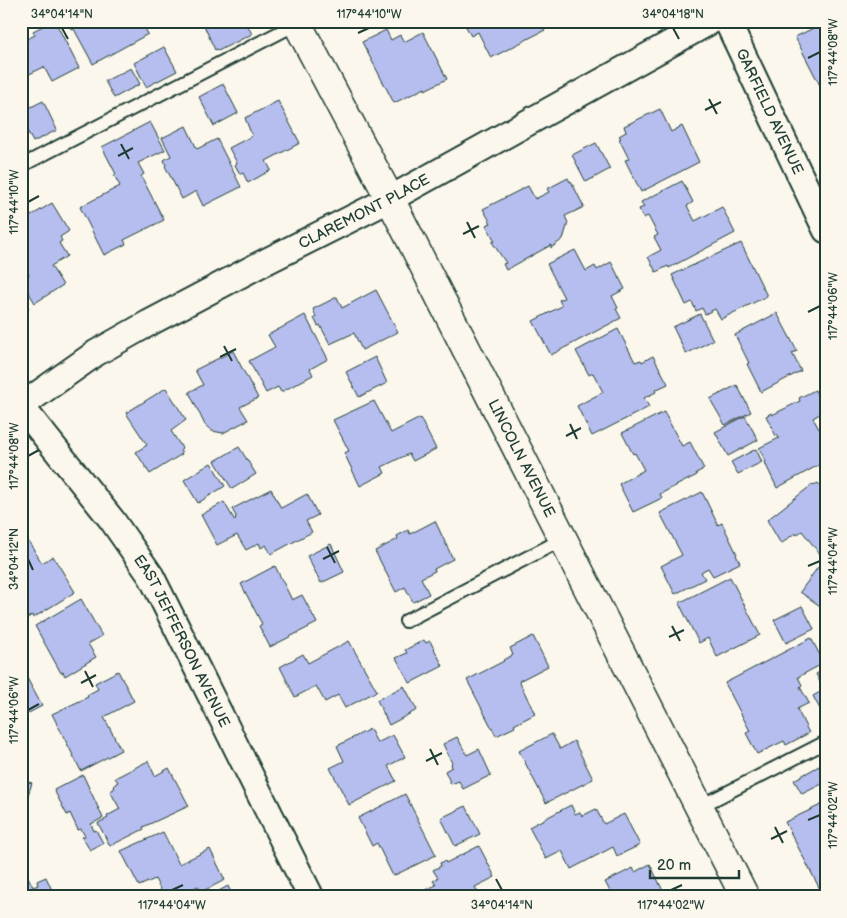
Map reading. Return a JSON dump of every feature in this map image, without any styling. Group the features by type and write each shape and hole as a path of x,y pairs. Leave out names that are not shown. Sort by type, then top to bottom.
{"street":[{"name":"CLAREMONT PLACE","path":"21,406 104,349 257,266 390,199 711,21"},
{"name":"GARFIELD AVENUE","path":"728,21 826,230"},
{"name":"LINCOLN AVENUE","path":"298,22 745,897"},
{"name":"EAST JEFFERSON AVENUE","path":"21,406 112,520 151,576 311,897"}],"lane":[{"path":"21,166 298,22"},
{"path":"406,621 563,539"},
{"path":"699,807 826,742"}],"building":[{"path":"55,21 79,68 52,82 44,67 21,78 21,42 35,35 33,31"},
{"path":"68,21 141,21 148,34 93,64"},
{"path":"211,21 245,21 252,34 218,51 217,49 215,50 204,25"},
{"path":"463,21 536,21 538,24 541,22 545,30 491,58 478,32 471,36"},
{"path":"826,22 826,97 795,37"},
{"path":"386,30 391,40 400,35 404,42 423,32 447,79 394,103 362,42"},
{"path":"164,47 177,71 146,87 134,63"},
{"path":"131,68 140,84 114,98 105,81"},
{"path":"223,84 238,113 214,126 199,97"},
{"path":"43,101 57,130 33,142 21,119 21,112"},
{"path":"278,101 300,143 266,161 271,170 248,183 243,173 240,174 235,165 237,163 229,148 252,136 245,118"},
{"path":"660,109 671,132 682,126 699,162 641,192 625,160 629,159 619,136 626,132 624,126"},
{"path":"150,122 165,150 138,163 144,174 141,176 164,220 124,240 126,244 104,255 80,207 120,186 102,147"},
{"path":"186,126 197,149 217,139 241,187 203,206 196,191 182,199 165,166 164,160 171,156 162,138"},
{"path":"596,143 610,169 586,182 572,155"},
{"path":"568,178 584,207 565,216 568,223 563,239 551,248 551,245 506,270 503,264 506,263 492,242 495,241 486,225 491,223 483,209 528,186 535,199 549,192 547,189"},
{"path":"682,181 693,202 687,206 695,221 722,207 735,233 669,268 668,266 656,272 648,257 661,250 654,237 658,235 648,216 643,218 639,209 644,207 641,202"},
{"path":"52,203 69,231 60,237 62,241 59,243 67,256 51,266 63,285 35,303 21,280 29,275 21,262 21,226 23,225 21,222"},
{"path":"741,243 767,296 721,319 715,309 705,314 702,308 696,311 692,302 686,305 672,275"},
{"path":"575,250 586,271 595,266 597,270 611,262 625,289 612,296 621,318 551,355 533,321 562,306 559,300 564,298 547,264"},
{"path":"376,290 398,332 362,350 354,333 330,344 314,318 316,317 313,309 337,297 342,308"},
{"path":"21,298 29,308 21,314"},
{"path":"777,313 797,351 792,353 801,371 761,392 735,335"},
{"path":"700,314 713,340 686,354 673,327"},
{"path":"305,315 328,359 310,369 313,375 281,392 278,387 266,393 249,361 275,347 268,335"},
{"path":"618,329 635,362 641,360 642,362 653,356 668,384 644,398 649,407 592,436 577,406 603,392 593,373 589,375 576,351"},
{"path":"233,351 258,398 240,407 248,420 223,433 212,431 205,425 189,392 203,385 195,370"},
{"path":"375,357 387,383 359,397 346,372"},
{"path":"737,385 751,412 725,425 710,399"},
{"path":"166,388 186,420 171,431 182,448 180,450 182,454 150,474 136,452 147,445 126,413"},
{"path":"815,390 825,411 813,418 825,435 822,436 826,443 826,461 777,488 759,448 779,438 776,436 766,416 771,413 772,415 800,401 799,398"},
{"path":"374,401 391,433 420,418 436,449 413,461 409,454 398,459 382,467 385,473 360,486 344,453 349,451 333,420"},
{"path":"664,412 682,446 690,442 704,469 696,473 697,475 660,494 662,498 633,512 619,484 644,470 622,433"},
{"path":"745,416 758,440 728,456 715,432"},
{"path":"239,447 256,474 232,489 215,461"},
{"path":"756,449 762,462 738,474 731,462"},
{"path":"211,463 225,486 198,503 184,480"},
{"path":"818,483 826,493 826,555 823,558 802,531 796,535 795,533 781,544 767,520 813,484"},
{"path":"271,489 281,508 307,494 318,515 306,521 312,532 271,554 266,545 261,548 259,543 246,550 237,535 217,545 201,515 224,502 235,521 236,516 232,509"},
{"path":"702,492 718,525 722,523 740,563 713,576 708,568 701,572 705,579 675,594 661,566 682,555 660,513"},
{"path":"435,521 453,559 421,578 429,594 413,602 405,587 396,592 375,551 398,539 397,536 408,530 410,534"},
{"path":"21,539 22,541 27,539 42,563 53,556 75,592 33,618 32,615 21,622 21,607 26,605 23,600 21,601"},
{"path":"331,544 344,572 321,583 307,556"},
{"path":"275,566 292,600 302,595 317,623 270,647 259,626 262,624 241,584"},
{"path":"818,567 826,572 826,610 800,592"},
{"path":"730,577 760,635 717,657 708,638 699,643 679,603"},
{"path":"81,599 102,636 88,644 96,657 65,676 63,672 61,673 35,626"},
{"path":"802,606 814,629 786,643 774,620"},
{"path":"533,636 548,666 519,681 535,714 496,736 467,680 513,655 510,648"},
{"path":"811,638 824,663 798,677 802,685 800,687 809,703 797,709 809,733 786,745 784,741 757,754 746,733 750,731 725,683"},
{"path":"424,640 426,643 430,641 443,666 410,683 396,658 407,653 405,650"},
{"path":"349,641 377,691 345,708 338,695 325,702 316,686 295,697 280,667 303,654 308,663"},
{"path":"21,667 42,706 21,717"},
{"path":"826,669 826,720 813,696 824,690 816,674"},
{"path":"118,671 134,701 104,717 121,750 81,771 52,714 88,697 87,695 98,689 95,683"},
{"path":"404,686 417,710 389,725 377,700"},
{"path":"370,729 377,743 393,735 405,757 388,766 396,781 349,805 330,768 344,761 337,746"},
{"path":"552,734 560,749 574,741 593,779 546,803 519,751"},
{"path":"457,737 467,755 479,749 491,775 463,789 459,781 451,784 445,771 452,767 452,763 443,744"},
{"path":"148,761 155,776 169,768 189,806 143,827 144,829 110,846 98,823 120,809 110,791 114,789 115,784 118,782 115,778"},
{"path":"819,766 826,782 802,794 794,780"},
{"path":"83,775 103,818 91,824 103,843 90,850 82,837 85,836 81,829 78,830 70,813 67,815 54,790"},
{"path":"21,780 32,783 22,813 21,813"},
{"path":"405,794 436,855 393,876 377,843 372,846 358,818"},
{"path":"825,803 826,897 824,897 785,822"},
{"path":"571,805 575,814 580,812 582,816 596,809 604,824 624,814 640,845 617,856 613,847 571,869 562,851 546,859 529,827"},
{"path":"466,806 480,834 455,846 441,818"},
{"path":"163,832 179,864 210,849 225,880 201,892 198,886 188,891 187,889 172,897 164,897 155,879 139,886 121,851"},
{"path":"479,846 495,877 475,887 480,897 426,897 423,891 436,885 433,881 438,878 433,870 441,866 440,863 445,861 446,863"},
{"path":"650,864 666,897 613,897 605,882 633,868 635,872"},
{"path":"28,877 33,887 38,885 37,881 46,877 55,897 21,897 21,880"},
{"path":"228,886 233,897 208,897"}]}
